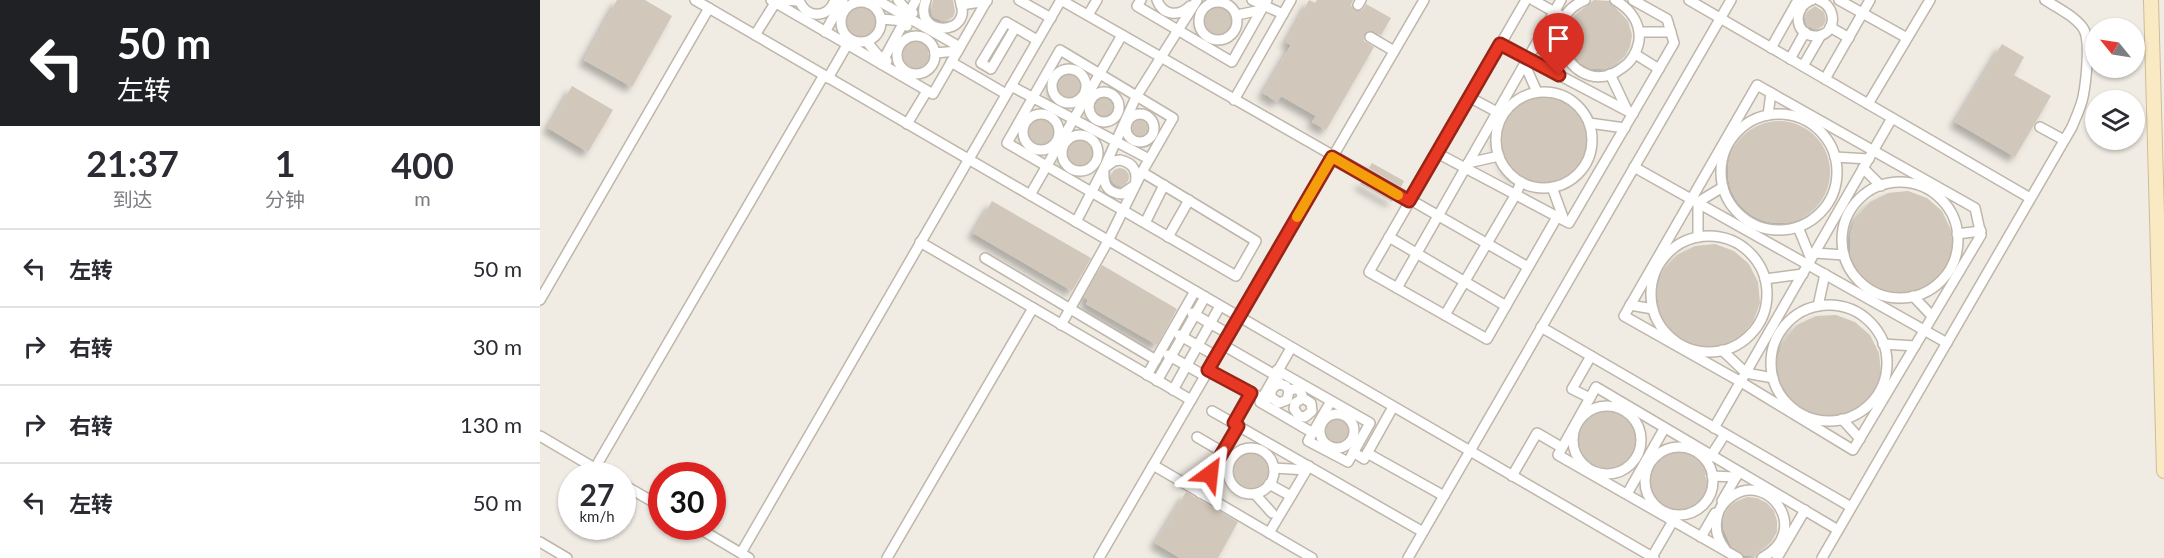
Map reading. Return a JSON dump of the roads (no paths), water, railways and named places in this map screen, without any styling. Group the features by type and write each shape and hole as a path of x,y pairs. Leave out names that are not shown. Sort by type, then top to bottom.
{"street":[{"path":"695,0 1653,558 1673,521"},
{"path":"776,1 799,0 805,16"},
{"path":"826,30 843,0"},
{"path":"898,0 907,17 911,36"},
{"path":"882,63 897,42 907,17 923,0"},
{"path":"904,74 920,74 929,70 933,65 935,53 924,14 923,0"},
{"path":"897,42 911,36 952,26 960,18 960,2 987,0"},
{"path":"907,124 945,74 987,0"},
{"path":"1019,0 1051,18"},
{"path":"718,540 745,556 920,242 1061,0 1528,267"},
{"path":"1088,15 1096,0"},
{"path":"1252,0 1283,14"},
{"path":"1234,100 1291,0"},
{"path":"1099,558 1424,0"},
{"path":"1526,0 1369,272 1487,339 1528,267 1561,218"},
{"path":"1533,0 1565,18"},
{"path":"1397,288 1561,0"},
{"path":"1585,0 1574,7 1565,18 1560,35 1562,49 1568,61 1582,72 1591,75 1617,72 1628,64 1635,54 1639,32 1634,16 1617,0"},
{"path":"1437,153 1467,166 1569,223 1625,128 1630,112 1674,43 1666,19 1633,0"},
{"path":"1689,0 2031,198"},
{"path":"1408,558 1731,0"},
{"path":"1771,48 1797,6 1812,0"},
{"path":"1825,80 1870,0"},
{"path":"1868,104 1930,0"},
{"path":"1822,558 2075,121 2083,96 2087,43 2084,29 2046,0"},
{"path":"2151,0 2164,471"},
{"path":"755,35 776,1"},
{"path":"776,1 805,16 847,45 904,74 930,93"},
{"path":"805,16 819,15 837,7 849,6 857,1 874,2 907,17 960,47"},
{"path":"1823,1 1832,10 1831,25"},
{"path":"1803,66 1821,34 1831,25 1843,1 1907,38"},
{"path":"837,7 842,30 850,40 857,43 867,42 879,32 881,19 874,2"},
{"path":"1205,41 1224,39 1234,30 1236,15 1228,2 1195,4 1177,14 1160,8 1139,2 1137,6 1160,8 1179,30 1205,41 1232,62 1264,4"},
{"path":"1195,4 1205,41"},
{"path":"1076,222 1092,190 1099,165 1114,142 1120,118 1162,58 1195,4"},
{"path":"1236,15 1264,4"},
{"path":"1797,6 1797,21 1805,32 1815,36 1821,34"},
{"path":"540,300 544,285 709,8"},
{"path":"881,19 924,14"},
{"path":"1177,14 1179,30"},
{"path":"819,15 826,30"},
{"path":"960,18 973,26"},
{"path":"1016,28 990,69 981,63 1006,22 1037,40"},
{"path":"1831,25 1849,38"},
{"path":"952,26 960,47"},
{"path":"1179,30 1200,27"},
{"path":"826,30 842,30"},
{"path":"1234,30 1246,36"},
{"path":"879,32 897,42"},
{"path":"1639,32 1671,33"},
{"path":"1790,59 1805,32"},
{"path":"1030,195 1122,35"},
{"path":"1370,37 1394,51"},
{"path":"1224,39 1233,59"},
{"path":"867,42 882,63"},
{"path":"897,42 898,62 904,74"},
{"path":"1500,44 1526,61 1575,83 1630,112"},
{"path":"599,462 826,76 847,45"},
{"path":"935,53 960,47"},
{"path":"1534,48 1562,49"},
{"path":"1145,111 1135,99 1116,94 1098,77 1078,66 1060,50 1051,76 1033,98 1023,122 1007,143 1029,150 1049,163 1083,171 1099,165 1122,161 1145,164"},
{"path":"1058,54 1065,70"},
{"path":"1635,54 1659,69"},
{"path":"1526,61 1537,92"},
{"path":"882,63 898,62"},
{"path":"951,62 1009,90 1053,104 1090,133 1114,142 1134,142"},
{"path":"933,65 945,74"},
{"path":"1051,76 1078,66"},
{"path":"1078,66 1085,80 1094,116 1090,133 1097,148 1104,184 1124,208 1144,223 1236,276 1256,241 1164,185 1145,164 1120,118 1116,94"},
{"path":"1568,98 1582,72"},
{"path":"920,74 930,93"},
{"path":"1610,74 1630,112"},
{"path":"1051,76 1053,104 1066,168"},
{"path":"1085,80 1098,77"},
{"path":"1098,77 1103,92"},
{"path":"1805,116 1757,85 1695,201 1624,316 1741,382 1853,450 1881,395 1915,346 1932,316 1953,272 1958,246 1950,211 1926,184 1889,183 1872,189 1846,209 1842,235 1844,255 1852,273 1866,288 1884,296 1904,298 1924,293 1953,272 1982,235 1975,208 1871,155 1805,116"},
{"path":"1033,98 1053,104 1072,103 1103,92 1135,99 1154,123 1156,137"},
{"path":"1537,92 1553,92 1568,98 1581,109 1589,123 1592,140 1589,156 1582,169 1569,181 1552,187 1540,188 1521,182 1507,171 1499,156 1495,136 1499,121 1508,107 1521,97 1537,92"},
{"path":"1768,115 1771,93"},
{"path":"1469,97 1497,112"},
{"path":"1033,98 1037,114"},
{"path":"1072,103 1076,136"},
{"path":"1023,122 1053,104"},
{"path":"1058,126 1074,119 1094,116 1103,121 1145,111 1173,118 1172,120"},
{"path":"1768,115 1805,116 1830,143 1835,157 1837,178 1828,202 1820,214 1798,227 1784,231 1743,224 1731,206 1723,187 1721,167 1727,142 1751,121 1768,115"},
{"path":"1120,118 1114,142 1122,161"},
{"path":"1714,428 1746,373 1775,332 1811,259 1846,209 1863,168 1892,118"},
{"path":"1154,123 1172,120"},
{"path":"1061,325 1108,241 1156,137 1172,120"},
{"path":"1023,122 1029,150"},
{"path":"1589,123 1625,128"},
{"path":"2040,127 2064,140"},
{"path":"1029,150 1043,149 1090,133"},
{"path":"1097,148 1114,142 1134,142 1156,137"},
{"path":"1009,139 1025,138"},
{"path":"1122,161 1134,142"},
{"path":"1134,142 1145,164"},
{"path":"1043,149 1049,163"},
{"path":"1835,157 1871,155"},
{"path":"1467,166 1499,156"},
{"path":"1049,163 1066,168 1092,190 1113,195 1127,192 1135,185"},
{"path":"1634,167 1695,201 1811,259 1825,274 1947,343"},
{"path":"1863,168 1881,186"},
{"path":"1582,169 1596,176"},
{"path":"1083,171 1092,190"},
{"path":"1444,315 1521,182"},
{"path":"1092,190 1104,184"},
{"path":"1144,223 1164,185"},
{"path":"1552,187 1561,218"},
{"path":"1695,201 1723,187"},
{"path":"1113,195 1124,208"},
{"path":"1168,237 1189,200"},
{"path":"1695,201 1698,237"},
{"path":"1828,202 1846,209"},
{"path":"1734,241 1743,224"},
{"path":"1798,227 1811,259"},
{"path":"1957,234 1981,231"},
{"path":"1716,236 1734,241 1749,251 1760,265 1765,279 1767,300 1759,324 1750,336 1733,348 1714,352 1694,351 1676,342 1661,328 1653,309 1652,289 1657,264 1681,243 1698,237 1716,236"},
{"path":"1389,237 1506,306"},
{"path":"920,242 1191,400"},
{"path":"1811,259 1844,255"},
{"path":"985,258 1156,360"},
{"path":"1765,279 1803,274"},
{"path":"1818,306 1825,274"},
{"path":"1147,375 1195,291"},
{"path":"1853,310 1863,296"},
{"path":"1913,296 1932,316"},
{"path":"1157,381 1205,297"},
{"path":"1630,305 1653,309"},
{"path":"1173,390 1220,306"},
{"path":"1818,306 1836,306 1853,310 1868,320 1880,334 1886,351 1887,369 1881,395 1853,417 1833,422 1813,420 1795,411 1781,397 1773,378 1771,358 1775,332 1801,313 1818,306"},
{"path":"887,558 1033,308"},
{"path":"1185,309 1229,334"},
{"path":"1759,324 1775,332"},
{"path":"1541,327 1851,507"},
{"path":"1172,331 1216,356"},
{"path":"1883,344 1915,346"},
{"path":"1223,345 1276,372 1290,400 1315,435"},
{"path":"1276,372 1291,348"},
{"path":"1161,350 1187,366 1251,393 1290,400 1330,403 1369,424"},
{"path":"1722,350 1746,373 1773,378"},
{"path":"1591,356 1572,389 1592,395"},
{"path":"1276,372 1290,400 1321,421"},
{"path":"1300,386 1283,414 1290,400 1300,386"},
{"path":"1738,558 1558,455 1596,387 1625,407 1711,456 1803,514 1838,530"},
{"path":"1200,493 1210,474 1227,454 1251,393"},
{"path":"1592,395 1593,409"},
{"path":"1290,400 1330,403"},
{"path":"1330,403 1334,415"},
{"path":"1330,403 1315,435 1308,441 1328,449 1348,462 1353,449 1369,424"},
{"path":"1328,449 1346,445 1364,459 1393,407"},
{"path":"1625,407 1593,409 1576,424 1574,436 1576,453 1586,469 1611,474 1620,472 1630,466 1643,462 1656,457 1671,449 1688,448 1698,453 1706,461 1712,476 1711,494 1696,511 1686,515 1675,515 1665,512 1649,498 1646,487 1646,477 1643,462 1639,426 1625,407"},
{"path":"1212,411 1238,426 1265,447 1423,532"},
{"path":"1321,421 1334,415 1348,414"},
{"path":"1348,414 1354,431 1353,449"},
{"path":"1842,419 1860,439"},
{"path":"1353,426 1369,424"},
{"path":"1238,426 1244,448"},
{"path":"1641,435 1666,430"},
{"path":"1666,430 1671,449"},
{"path":"1626,492 1643,462 1666,430"},
{"path":"1512,476 1537,433 1561,449 1576,453"},
{"path":"1711,456 1725,434"},
{"path":"540,436 585,462"},
{"path":"1197,437 1227,454 1244,448 1265,447"},
{"path":"1227,454 1227,473 1234,487 1240,492 1256,494 1263,491 1273,479 1274,468 1265,447"},
{"path":"1340,447 1353,449"},
{"path":"1367,453 1444,496"},
{"path":"1153,465 1312,558"},
{"path":"1274,468 1307,468"},
{"path":"1269,533 1307,468"},
{"path":"1210,474 1227,473"},
{"path":"1611,474 1626,492"},
{"path":"1712,476 1739,474"},
{"path":"1739,474 1746,491"},
{"path":"1728,552 1720,543 1716,532 1716,520 1719,508 1739,474"},
{"path":"1269,484 1292,496"},
{"path":"1626,492 1646,487"},
{"path":"1699,535 1726,500 1746,491 1769,493 1782,511 1785,522 1782,545 1777,558"},
{"path":"1256,494 1272,513"},
{"path":"1706,501 1719,508"},
{"path":"1782,511 1803,514"},
{"path":"1762,558 1782,545 1803,514"},
{"path":"1686,515 1699,535"},
{"path":"1699,535 1716,532"},
{"path":"540,543 567,558"}]}
